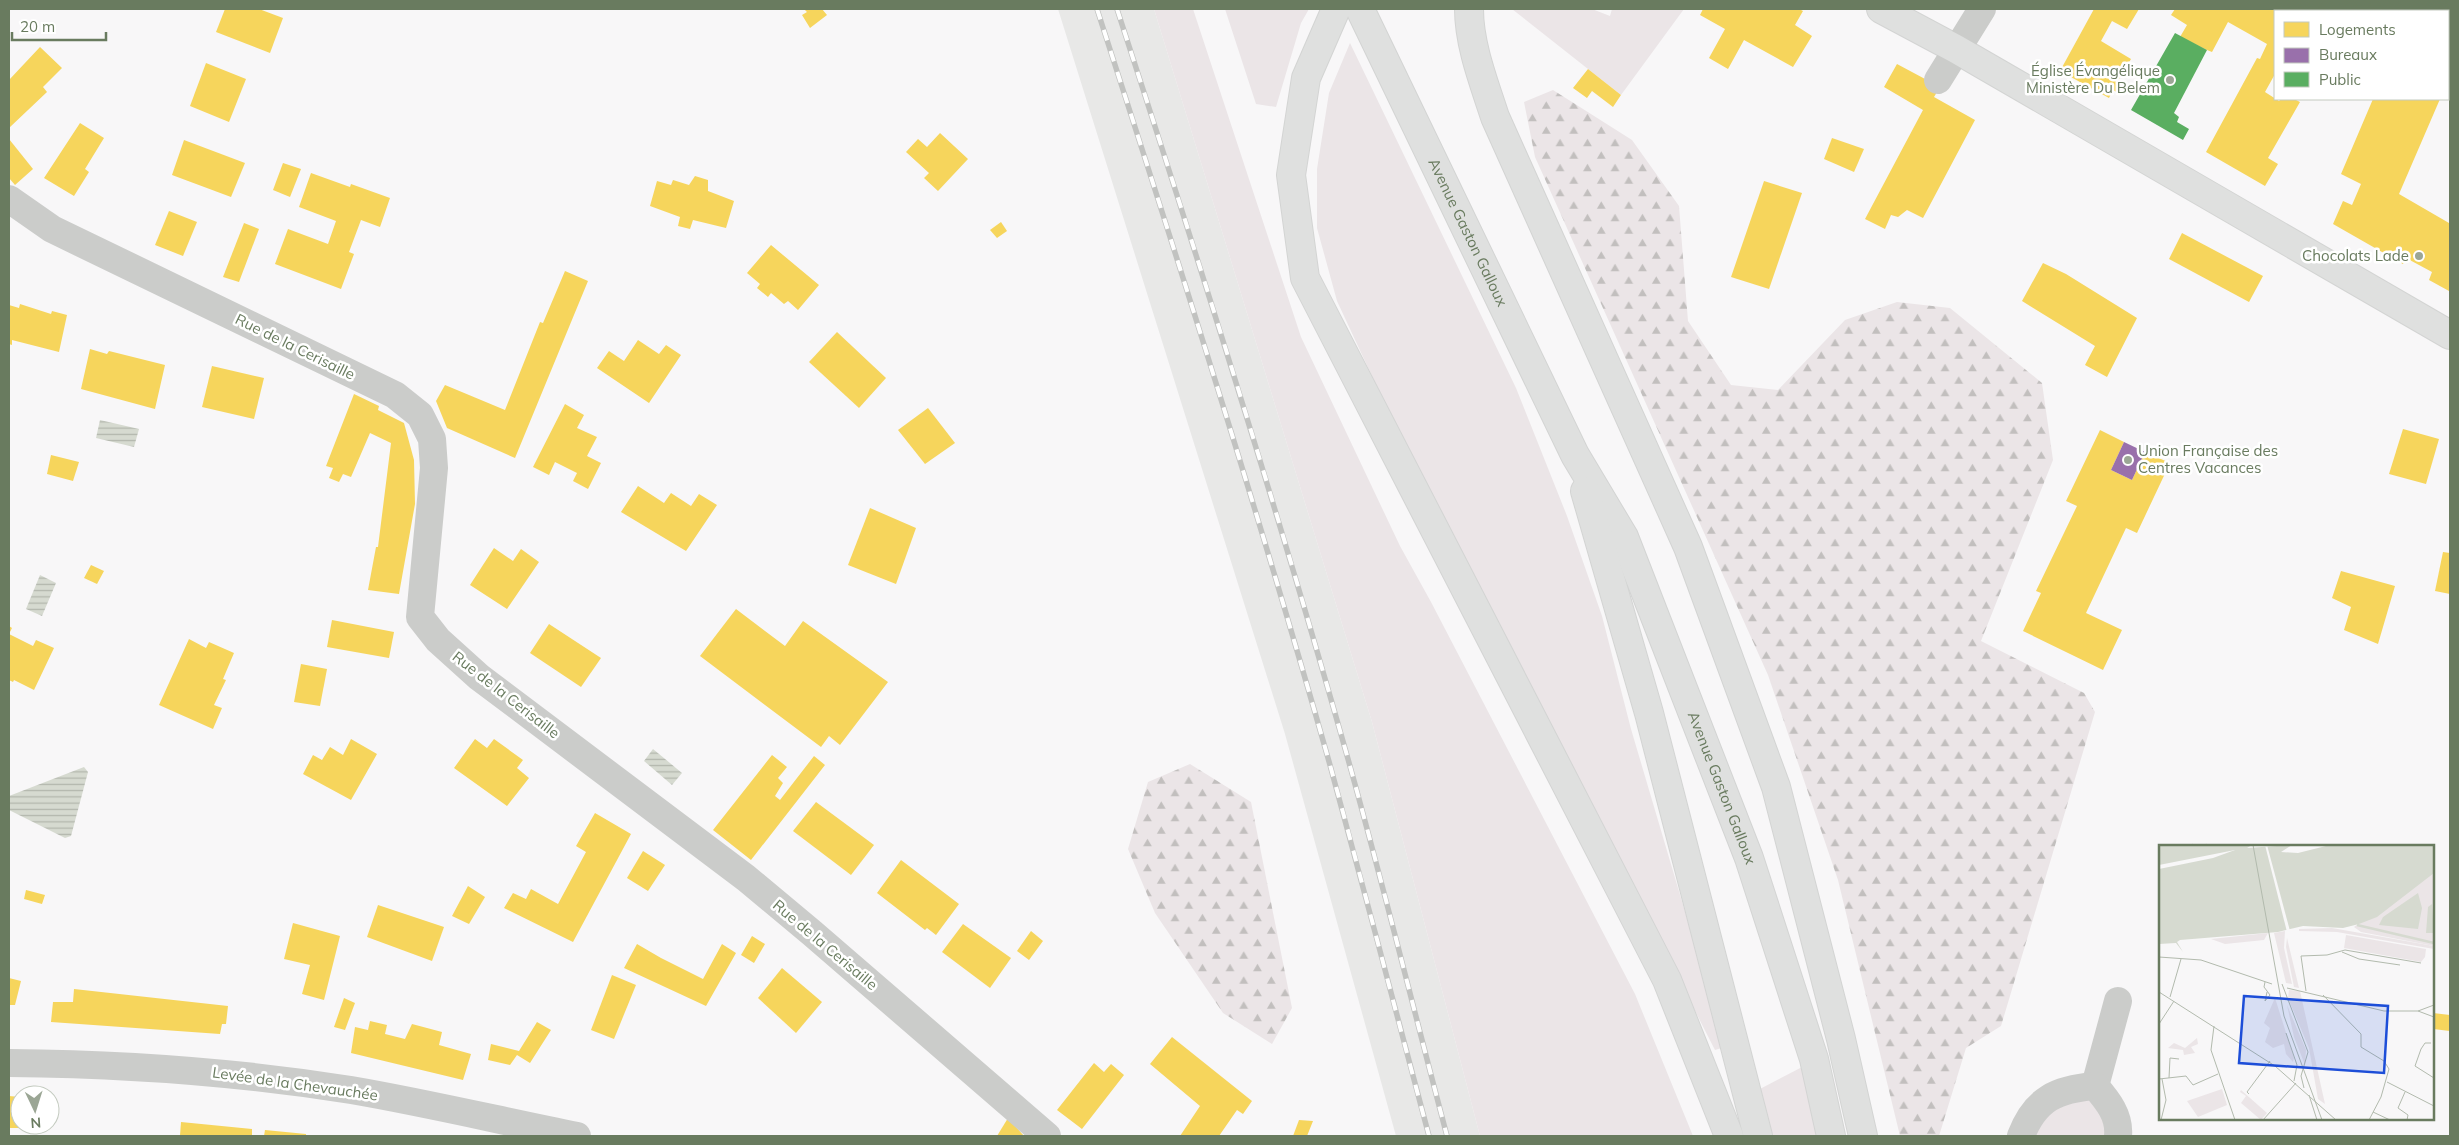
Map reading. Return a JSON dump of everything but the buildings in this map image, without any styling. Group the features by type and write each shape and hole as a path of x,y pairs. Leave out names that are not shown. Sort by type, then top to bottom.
{"main road":[{"path":"1336,9 1306,78 1291,175 1305,278 1668,980 1729,1136"},
{"name":"Avenue Gaston Galloux","path":"1360,9 1576,456 1624,537 1749,858 1814,1060 1831,1136"},
{"path":"1469,9 1478,63 1495,117 1688,547 1776,787 1841,1039 1863,1136"},
{"path":"1881,9 1956,49 2450,335"},
{"name":"Avenue Gaston Galloux","path":"1576,456 1649,713 1758,1136"}],"street":[{"path":"1938,80 1982,9"},
{"name":"Rue de la Cerisaille","path":"9,199 52,229 395,395 420,415 432,439 434,468 420,617 438,640 479,677 738,872 812,933 1047,1136"},
{"path":"2095,1086 2118,1001"},
{"name":"Levée de la Chevauchée","path":"9,1062 64,1063 207,1072 351,1090 577,1136"},
{"path":"2021,1136 2025,1125 2044,1100 2069,1088 2095,1086"},
{"path":"2095,1086 2110,1103 2118,1128 2118,1136"}],"shaded area":[{"path":"1058,9 1154,9 1372,722 1480,1136 1396,1136 1285,734"},
{"path":"100,420 139,429 134,447 96,438"},
{"path":"40,575 56,583 42,616 26,609"},
{"path":"653,749 682,773 672,785 644,761"},
{"path":"84,767 88,772 71,836 65,838 9,810 9,796"}],"green space":[{"path":"1154,9 1193,9 1301,337 1400,546 1635,994 1693,1136 1480,1136 1372,722"},
{"path":"1225,9 1309,9 1301,23 1276,107 1256,104"},
{"path":"1512,9 1592,9 1610,16 1612,9 1684,9 1621,95"},
{"path":"1350,43 1516,388 1567,516 1602,616 1631,729 1725,1047 1715,1050 1384,402 1337,301 1317,228 1317,169 1329,93"},
{"path":"1553,90 1632,140 1679,206 1688,321 1731,385 1778,390 1845,320 1897,302 1950,308 2042,383 2053,460 1981,641 2084,693 2095,712 2001,1026 1966,1048 1939,1136 1900,1136 1838,880 1768,675 1535,157 1524,102"},
{"path":"1190,764 1251,802 1292,1008 1272,1044 1223,1013 1155,913 1128,849 1148,782"},
{"path":"1806,1065 1824,1136 1770,1136 1758,1090"},
{"path":"2091,1099 2100,1107 2107,1136 2031,1136 2057,1102"}],"railway":[{"path":"1097,9 1217,386 1303,670 1343,811 1429,1136"},
{"path":"1117,9 1236,383 1321,665 1374,853 1447,1136"}],"place":[{"name":"Église Évangélique Ministère Du Belem","path":"2170,80"},
{"name":"Chocolats Lade","path":"2419,256"},
{"name":"Union Française des Centres Vacances","path":"2128,460"}]}
